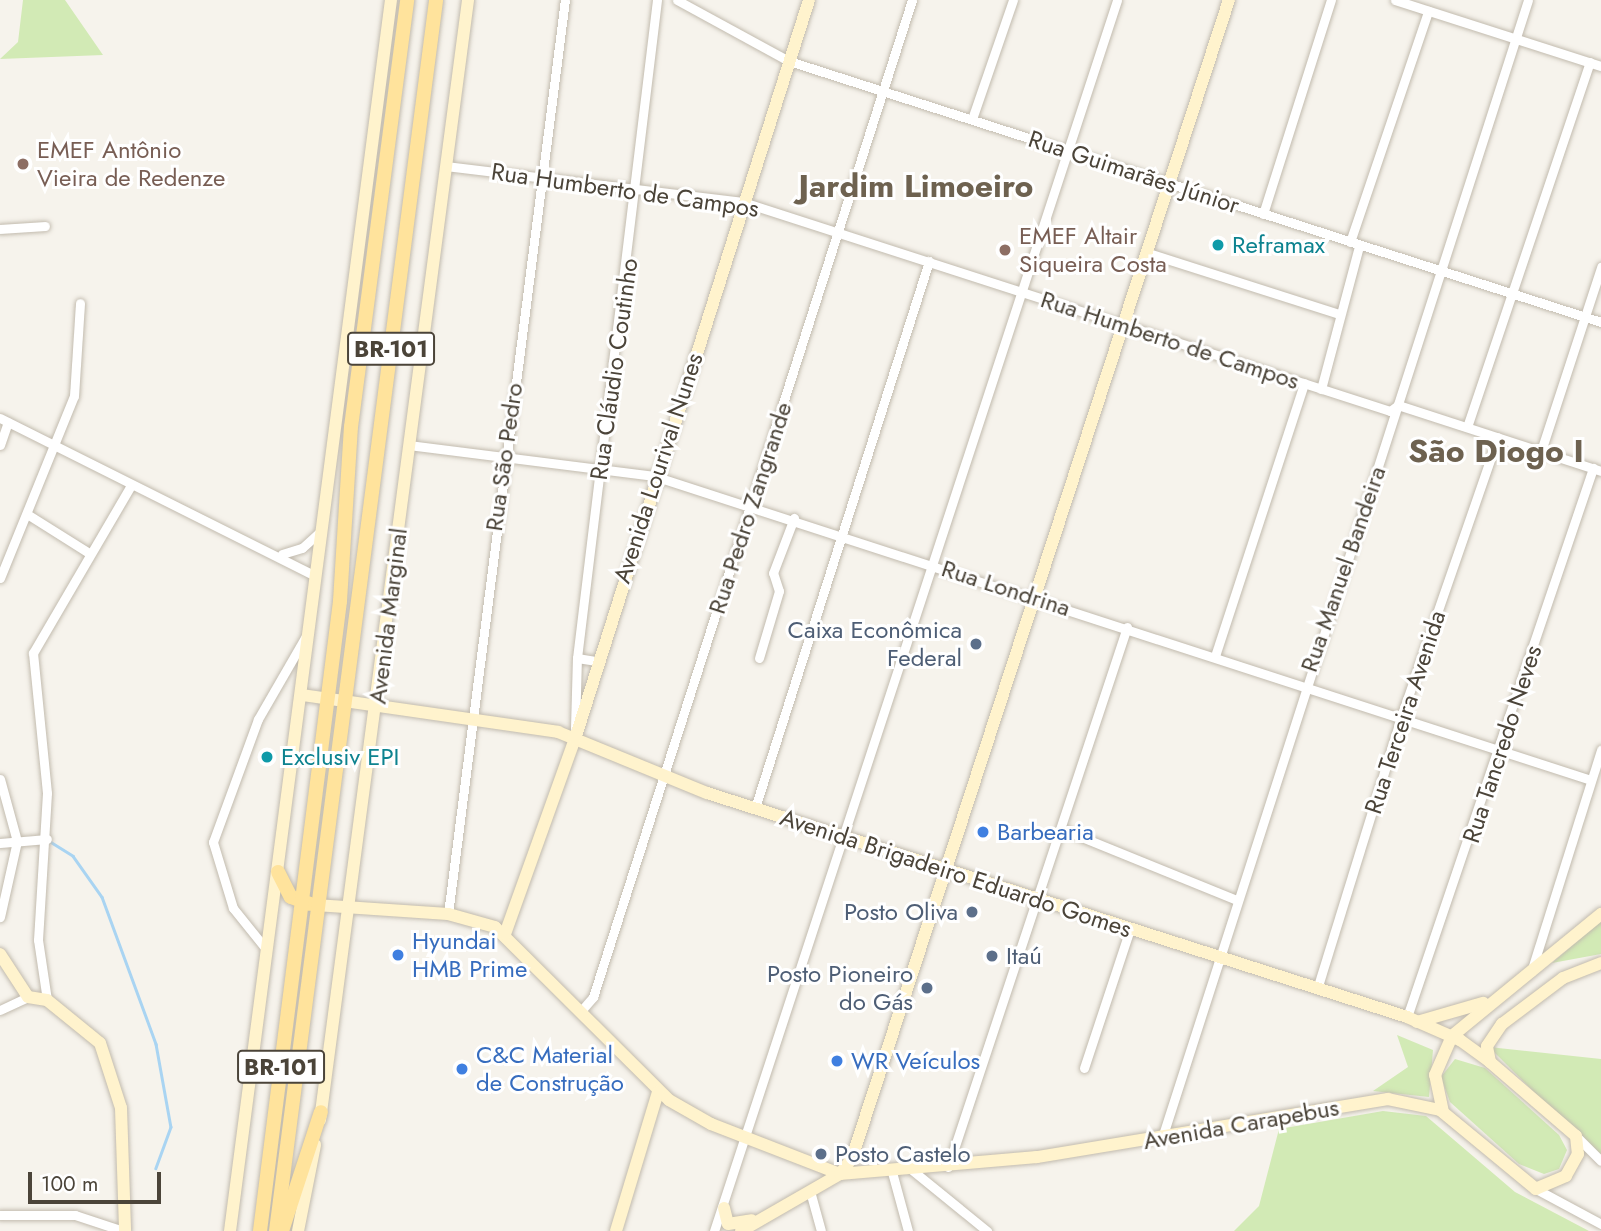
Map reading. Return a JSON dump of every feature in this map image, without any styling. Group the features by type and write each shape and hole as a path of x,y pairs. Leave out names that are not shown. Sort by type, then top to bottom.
{"main road":[{"path":"230,1231 391,0"},
{"name":"BR-101","path":"276,1231 328,697 351,427 407,0"},
{"name":"BR-101","path":"260,1231 308,904 344,698 436,0"},
{"name":"Avenida Marginal","path":"298,1231 321,1112 350,907 468,0"},
{"name":"Avenida Lourival Nunes","path":"505,934 575,739 654,476 809,0"},
{"path":"741,1231 840,1174 856,1146 1125,327 1229,0"},
{"name":"Avenida Brigadeiro Eduardo Gomes","path":"302,695 344,698 473,718 575,739 663,777 755,808 1412,1020 1452,1036 1490,1062 1576,1136"},
{"path":"278,872 291,898 308,904 448,914 505,934 658,1092 746,1138 840,1174"},
{"path":"1443,1112 1436,1075 1452,1036 1500,996 1530,976 1601,914"},
{"path":"0,954 28,997 47,1000 100,1043 121,1108 124,1231"},
{"path":"1490,1062 1487,1046 1502,1024 1563,978 1601,963"},
{"path":"1412,1020 1500,996"},
{"path":"616,1231 658,1092"},
{"name":"Avenida Carapebus","path":"840,1174 948,1167 1162,1138 1388,1099 1418,1101 1443,1112 1536,1189"},
{"path":"282,1231 321,1112"},
{"path":"1536,1189 1570,1172 1578,1154 1576,1136"},
{"path":"250,1231 264,1201"},
{"path":"724,1208 728,1224 774,1212"}],"street":[{"name":"Rua São Pedro","path":"448,914 502,456 565,0"},
{"name":"Rua Cláudio Coutinho","path":"575,739 577,658 638,189 657,0"},
{"name":"Rua Guimarães Júnior","path":"677,0 789,61 1601,323"},
{"name":"Rua Pedro Zangrande","path":"580,1012 593,997 912,0"},
{"path":"972,120 1013,0"},
{"path":"714,1231 724,1208 846,837 1117,0"},
{"path":"1264,214 1331,0"},
{"path":"1395,0 1601,65"},
{"name":"Rua Manuel Bandeira","path":"1162,1138 1304,685 1398,405 1438,271 1528,0"},
{"path":"1321,389 1355,244 1428,11"},
{"path":"1467,427 1514,295 1590,62"},
{"name":"Rua Humberto de Campos","path":"446,166 743,202 1390,411 1398,405 1597,470"},
{"path":"0,229 45,226"},
{"path":"1148,253 1339,314"},
{"path":"755,808 929,261"},
{"path":"1541,451 1601,267"},
{"path":"0,578 55,445 78,376 80,303"},
{"path":"1215,656 1304,383"},
{"path":"0,444 4,420 315,576"},
{"name":"Rua Terceira Avenida","path":"1317,989 1401,717 1498,438"},
{"name":"Rua Londrina","path":"409,445 600,466 654,476 794,518 1591,780"},
{"name":"Rua Tancredo Neves","path":"1412,1020 1499,750 1597,470"},
{"path":"47,1000 38,940 47,839 33,653 131,485"},
{"path":"27,514 89,553"},
{"path":"759,659 779,591 772,573 794,518"},
{"path":"273,554 290,555 322,530"},
{"path":"948,1167 1039,900 1127,627"},
{"path":"266,949 233,908 213,842 258,719 308,632"},
{"path":"577,658 597,661"},
{"path":"1530,976 1601,750"},
{"path":"0,779 17,841 0,917"},
{"path":"1062,829 1237,900"},
{"path":"0,843 47,839"},
{"path":"1084,1068 1130,929"},
{"path":"0,1010 28,997"},
{"path":"1576,1136 1601,1161"},
{"path":"912,1170 987,1231"},
{"path":"892,1172 908,1231"},
{"path":"1536,1189 1601,1224"},
{"path":"810,1191 821,1231"},
{"path":"0,1215 75,1215 124,1231"}],"green space":[{"path":"23,0 65,0 103,55 0,59 18,42"},
{"path":"1601,921 1601,954 1552,963"},
{"path":"1397,1035 1433,1050 1429,1097 1373,1091 1408,1067"},
{"path":"1489,1047 1601,1059 1601,1158 1594,1152"},
{"path":"1455,1059 1485,1068 1559,1135 1567,1150 1559,1169 1544,1174 1519,1164 1450,1102 1441,1077"},
{"path":"1383,1111 1426,1116 1515,1192 1589,1231 1234,1231 1259,1206 1279,1129"}],"waterway":[{"path":"51,842 73,856 102,897 156,1044 171,1127 156,1168"}],"place":[{"name":"EMEF Antônio Vieira de Redenze","path":"23,164"},
{"name":"Reframax","path":"1218,245"},
{"name":"EMEF Altair Siqueira Costa","path":"1005,250"},
{"name":"Caixa Econômica Federal","path":"976,644"},
{"name":"Exclusiv EPI","path":"267,757"},
{"name":"Barbearia","path":"983,832"},
{"name":"Posto Oliva","path":"972,912"},
{"name":"Hyundai HMB Prime","path":"398,955"},
{"name":"Itaú","path":"992,956"},
{"name":"Posto Pioneiro do Gás","path":"927,988"},
{"name":"WR Veículos","path":"837,1061"},
{"name":"C&C Material de Construção","path":"462,1069"},
{"name":"Posto Castelo","path":"821,1154"}],"district":[{"name":"Jardim Limoeiro","path":"916,186"},
{"name":"São Diogo I","path":"1496,451"}]}
